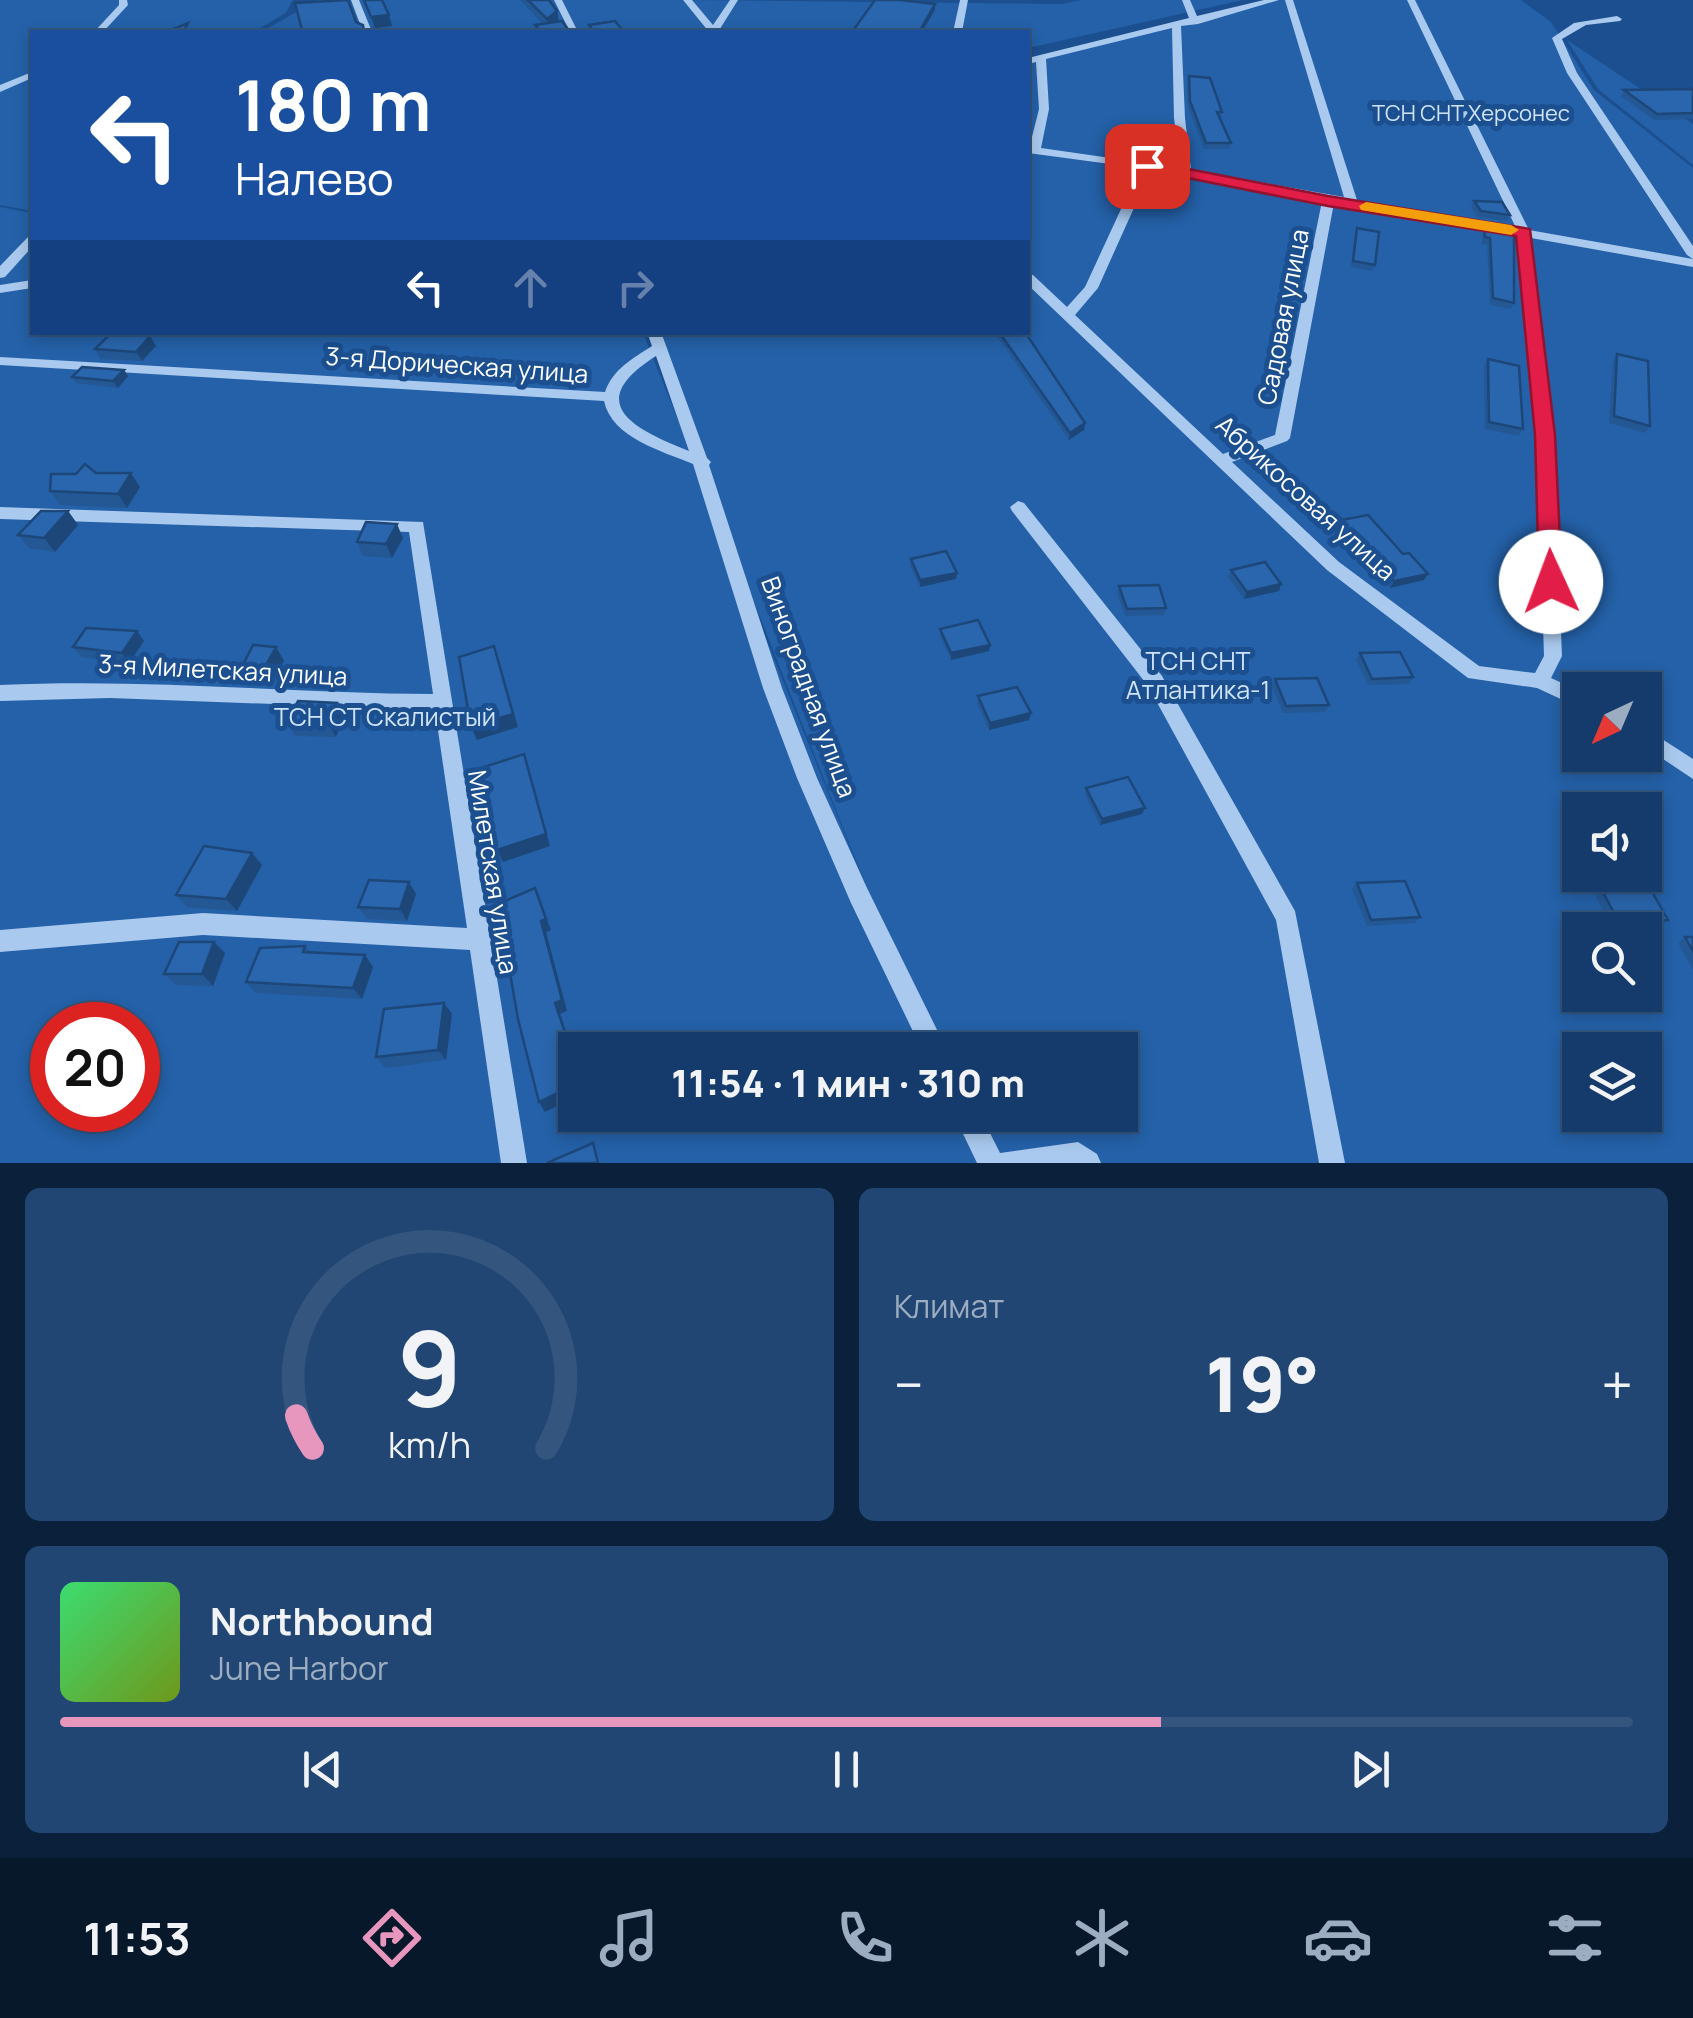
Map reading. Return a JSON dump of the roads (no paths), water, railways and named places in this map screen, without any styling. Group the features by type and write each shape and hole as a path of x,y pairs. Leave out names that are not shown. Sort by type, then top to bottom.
{"lane":[{"path":"100,30 116,17 123,0"},
{"path":"355,0 367,30"},
{"path":"558,0 573,30"},
{"path":"687,0 711,30"},
{"path":"714,30 734,0"},
{"path":"957,30 964,0"},
{"path":"1186,0 1195,22"},
{"path":"1030,60 1275,0"},
{"path":"1289,0 1352,204"},
{"path":"1411,0 1524,232 1545,435 1554,656 1540,680"},
{"path":"1617,19 1586,21 1568,27 1556,38 1572,73 1693,255"},
{"path":"1176,26 1181,85 1177,132 1186,172"},
{"path":"1041,58 1044,109 1031,151 1186,172 1328,201 1693,263"},
{"path":"0,89 30,77"},
{"path":"1068,316 1092,288 1147,166"},
{"name":"Садовая улица","path":"1221,460 1282,438 1328,201"},
{"path":"0,274 30,242"},
{"name":"Абрикосовая улица","path":"1030,280 1333,566 1475,673 1540,680 1562,691"},
{"path":"0,290 29,286"},
{"path":"657,340 616,381 611,397 614,412 624,425 703,462"},
{"name":"Виноградная улица","path":"657,340 703,462 769,676 799,758 842,863 926,1032"},
{"name":"3-я Дорическая улица","path":"0,361 611,397"},
{"path":"1018,507 1154,682 1287,918 1332,1163"},
{"name":"Милетская улица","path":"0,513 417,526 514,1163"},
{"name":"3-я Милетская улица","path":"0,693 80,687 338,702 443,702"},
{"path":"1662,748 1693,770"},
{"path":"0,941 203,924 478,940"},
{"path":"976,1132 991,1163"},
{"path":"1008,1163 1078,1155 1088,1163"}],"park label":[{"name":"ТСН СНТ Херсонес","path":"1471,113"},
{"name":"ТСН СНТ Атлантика-1","path":"1198,676"},
{"name":"ТСН СТ Скалистый","path":"385,717"}]}
